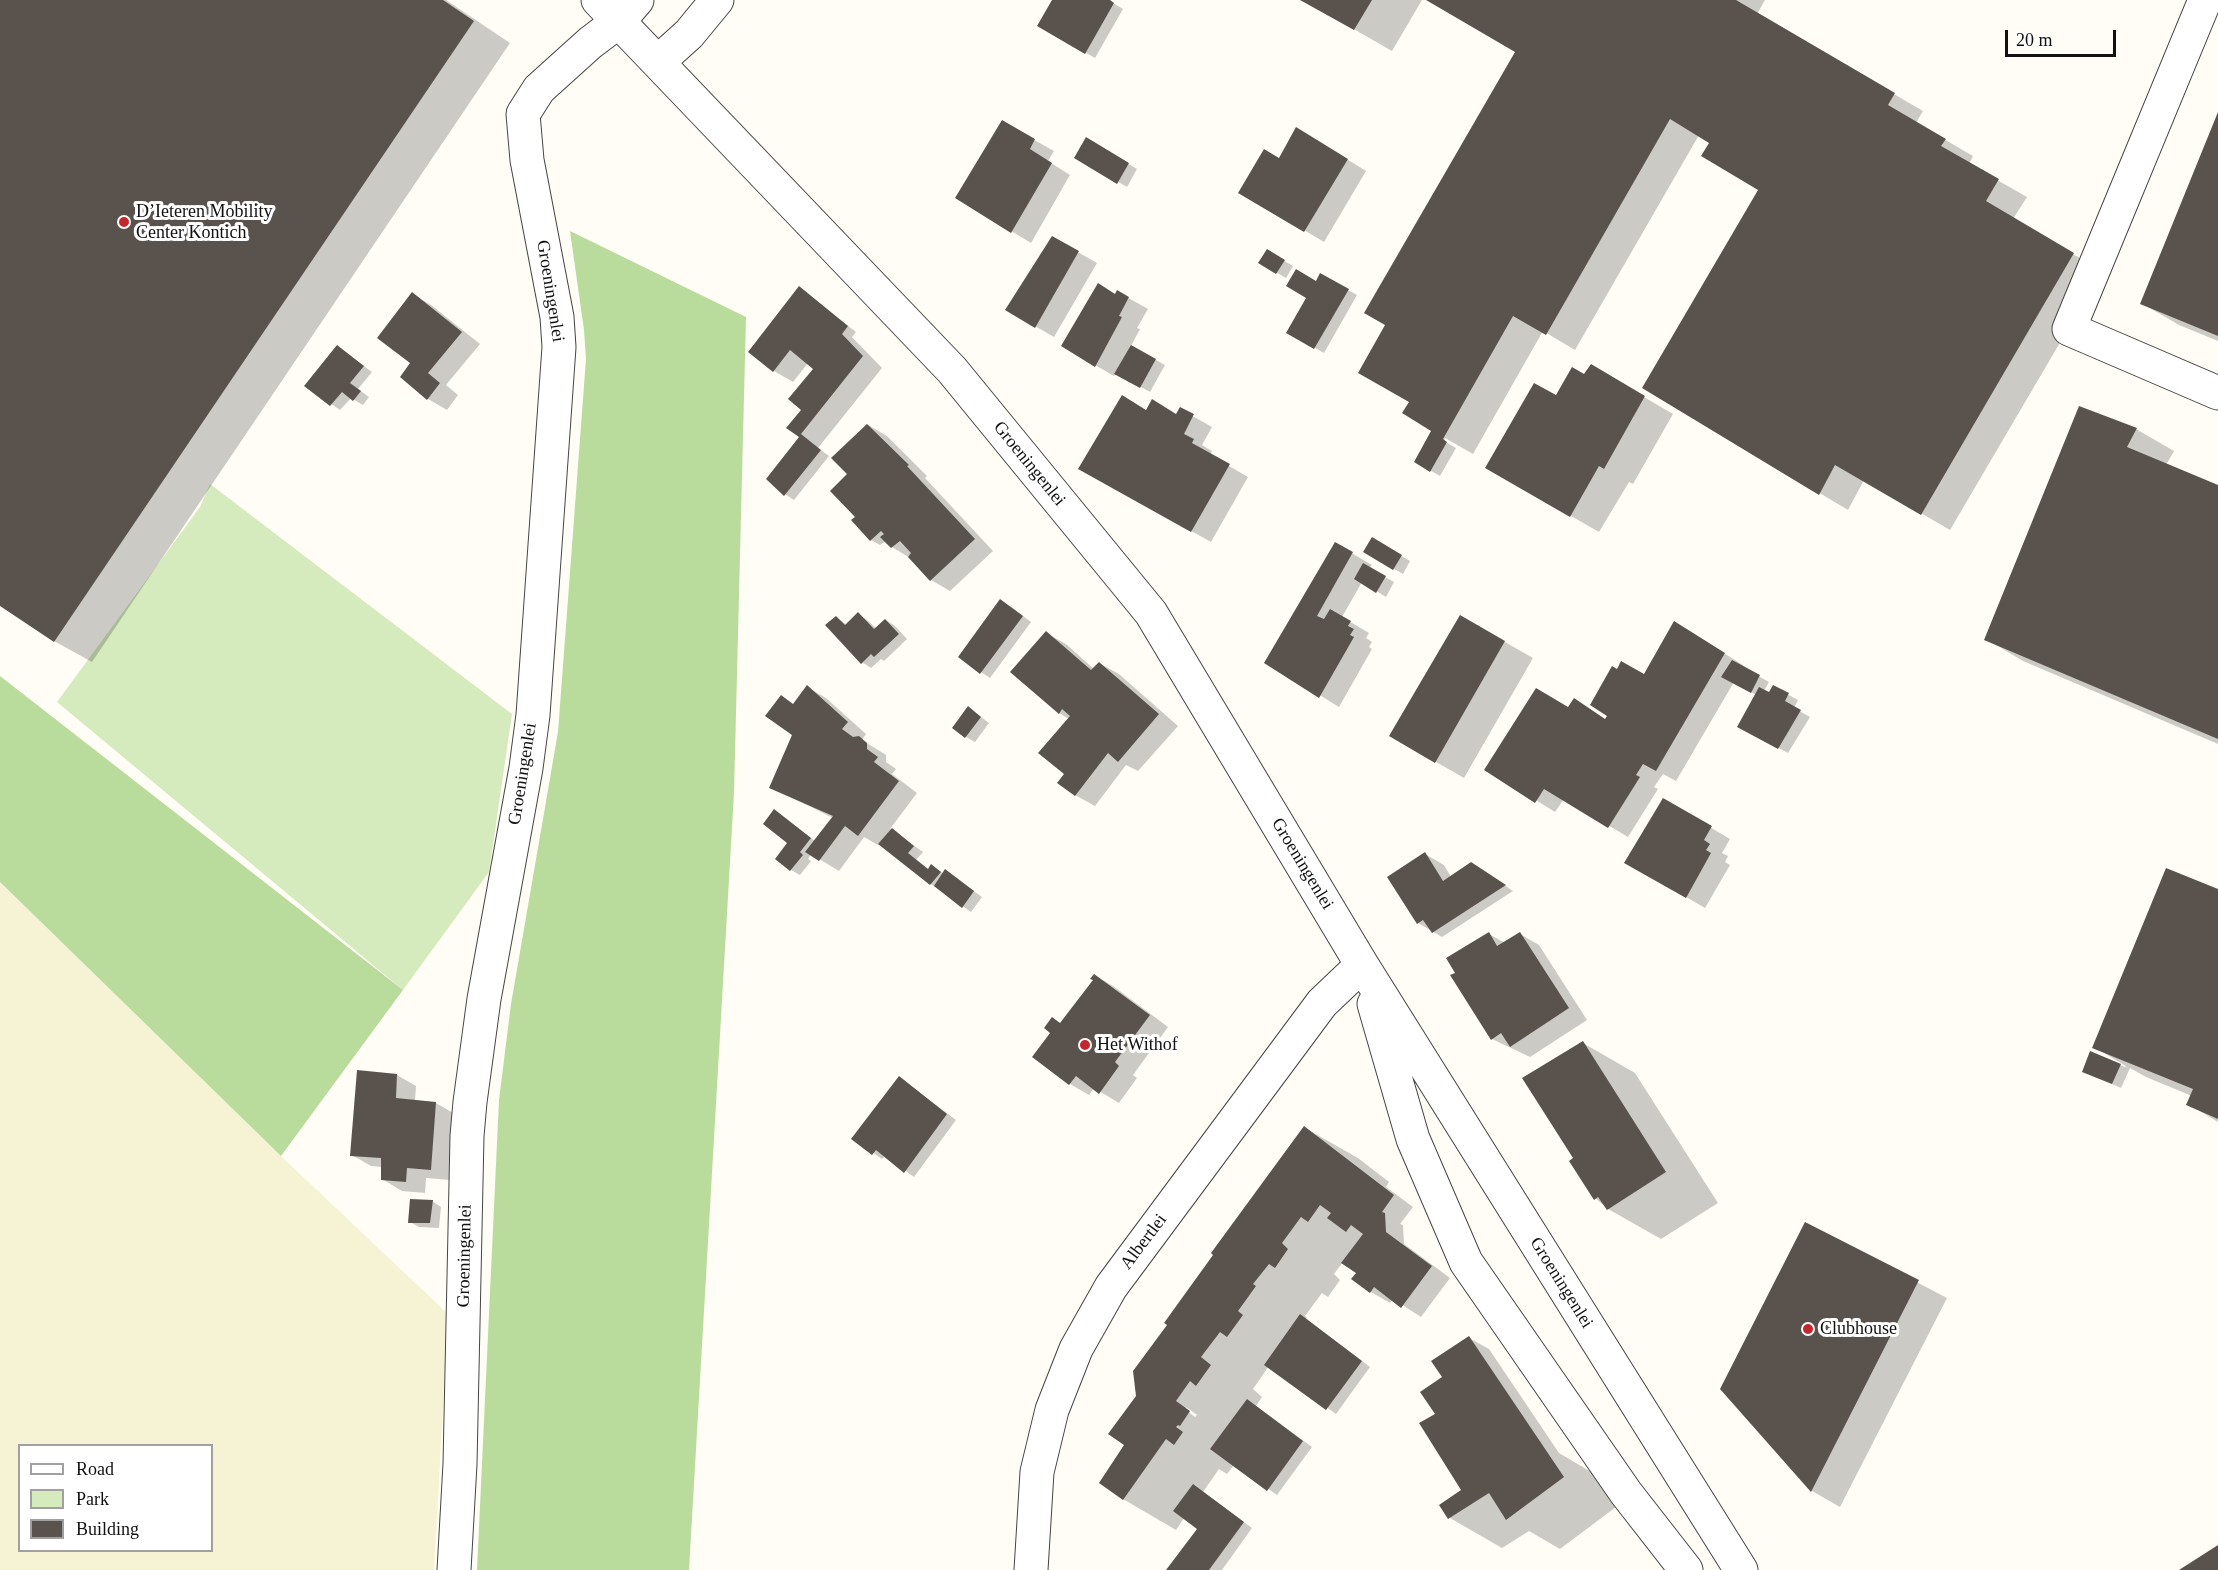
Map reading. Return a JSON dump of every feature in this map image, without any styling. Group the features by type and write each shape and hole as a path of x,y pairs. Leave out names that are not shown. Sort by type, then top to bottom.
{"street":[{"path":"658,62 689,34 717,0"},
{"name":"Groeningenlei","path":"454,1570 460,1464 467,1136 484,999 526,768 533,715 559,347 557,317 527,160 523,114 539,89 590,43 618,7 658,62 952,370 1152,613 1362,965 1741,1570"},
{"path":"2208,9 2069,329 2218,393"},
{"name":"Groeningenlei","path":"1362,965 1413,1139 1466,1262 1626,1493 1686,1570"},
{"name":"Albertlei","path":"1031,1570 1037,1472 1052,1410 1076,1349 1111,1287 1181,1192 1322,1003 1362,965"}],"shaded area":[{"path":"0,882 281,1156 448,1314 434,1570 0,1570"}],"green space":[{"path":"570,231 746,317 734,793 689,1570 477,1570 499,1100 511,1004 558,732 586,359"},
{"path":"210,484 512,714 489,872 403,990 57,702 200,507"},
{"path":"0,676 403,990 281,1156 0,882"}],"building":[{"path":"0,0 443,0 474,21 54,642 0,606"},
{"path":"1052,0 1110,0 1114,3 1085,54 1037,26"},
{"path":"1300,0 1372,0 1354,30"},
{"path":"1426,0 1736,0 1895,93 1888,105 1946,139 1941,146 1999,179 1986,201 2074,253 1921,515 1835,465 1819,495 1642,388 1758,190 1701,156 1709,143 1670,119 1546,335 1513,316 1443,439 1447,442 1430,472 1414,462 1431,431 1402,413 1409,402 1358,373 1385,325 1364,313 1515,52"},
{"path":"2218,112 2218,336 2140,304"},
{"path":"1002,120 1035,139 1030,149 1052,163 1011,233 955,198"},
{"path":"1296,127 1348,159 1304,232 1238,193 1264,149 1279,158"},
{"path":"1086,137 1129,163 1117,184 1074,158"},
{"path":"1052,236 1079,251 1035,328 1005,310"},
{"path":"1267,249 1285,260 1276,274 1258,263"},
{"path":"1296,269 1316,281 1320,273 1349,289 1314,349 1286,333 1306,298 1286,286"},
{"path":"1098,283 1115,294 1117,290 1129,297 1119,316 1122,317 1095,367 1061,346"},
{"path":"799,286 848,326 842,334 863,356 801,434 821,450 784,496 766,479 799,437 786,428 801,410 788,399 813,369 790,350 773,372 748,352"},
{"path":"412,292 462,332 428,373 440,383 427,400 400,377 410,363 377,338"},
{"path":"337,345 364,366 350,383 361,391 353,401 342,392 330,406 304,386"},
{"path":"1131,345 1156,359 1140,388 1114,374"},
{"path":"1591,364 1645,396 1604,469 1599,466 1570,517 1485,468 1534,383 1556,395 1572,367 1584,374"},
{"path":"1122,395 1146,410 1152,399 1176,414 1180,407 1194,414 1184,434 1194,439 1192,443 1230,464 1191,532 1078,469"},
{"path":"2079,406 2137,428 2127,447 2218,485 2218,739 1984,640"},
{"path":"867,424 909,465 907,466 975,539 930,581 908,557 911,553 900,541 891,548 880,537 884,534 881,531 870,541 851,520 855,517 830,491 847,474 831,458"},
{"path":"1372,537 1402,555 1393,570 1363,552"},
{"path":"1335,542 1353,552 1317,616 1324,619 1330,609 1351,621 1348,626 1354,629 1350,635 1354,637 1319,698 1264,663"},
{"path":"1363,563 1386,576 1376,593 1354,579"},
{"path":"1000,599 1023,616 980,674 958,657"},
{"path":"858,612 874,629 885,619 899,634 874,657 871,654 861,664 825,625 836,616 845,625"},
{"path":"1460,615 1505,641 1435,763 1389,736"},
{"path":"1674,621 1725,653 1656,771 1643,764 1636,775 1640,777 1608,828 1544,789 1535,803 1484,770 1536,688 1568,707 1574,698 1605,719 1607,716 1590,705 1612,666 1617,669 1621,661 1644,674"},
{"path":"1046,631 1091,670 1099,662 1159,714 1118,762 1108,753 1075,796 1057,783 1064,774 1038,753 1070,716 1062,709 1059,714 1010,672"},
{"path":"1732,660 1760,675 1751,693 1721,677"},
{"path":"807,685 848,722 842,729 853,737 859,736 867,743 867,749 878,757 874,762 899,781 858,836 845,826 819,861 805,852 833,816 769,788 792,735 765,716 781,695 793,704"},
{"path":"1773,685 1789,693 1785,701 1801,710 1778,749 1737,727 1759,687 1769,692"},
{"path":"968,706 981,717 965,738 952,728"},
{"path":"1663,798 1712,826 1704,840 1710,844 1706,850 1711,853 1686,898 1624,863"},
{"path":"774,809 811,838 800,852 803,855 790,871 775,859 787,843 763,824"},
{"path":"892,828 914,846 908,853 928,869 931,864 941,872 930,885 878,844"},
{"path":"1425,852 1443,881 1471,862 1506,885 1432,933 1423,920 1417,924 1387,877"},
{"path":"2166,868 2218,889 2218,1119 2186,1105 2193,1089 2092,1048"},
{"path":"945,869 974,891 962,908 934,886"},
{"path":"1489,932 1497,946 1520,932 1569,1008 1510,1047 1501,1033 1491,1040 1450,975 1455,973 1446,958"},
{"name":"Het Withof","path":"1094,974 1150,1015 1115,1062 1119,1066 1099,1094 1076,1076 1069,1085 1032,1057 1050,1033 1044,1028 1052,1017 1060,1023 1093,980 1090,979"},
{"path":"1583,1041 1666,1172 1607,1210 1598,1197 1594,1200 1569,1161 1573,1158 1522,1078"},
{"path":"2090,1051 2121,1064 2112,1084 2082,1072"},
{"path":"357,1070 397,1074 396,1098 436,1102 431,1170 407,1168 406,1182 381,1180 381,1158 350,1156"},
{"path":"899,1076 947,1114 904,1173 876,1150 872,1155 851,1139"},
{"path":"1304,1126 1394,1195 1382,1212 1385,1213 1386,1232 1432,1266 1401,1308 1374,1287 1370,1293 1351,1279 1356,1273 1341,1263 1363,1234 1351,1225 1346,1232 1327,1218 1331,1213 1320,1205 1308,1222 1301,1217 1282,1243 1288,1249 1275,1268 1269,1264 1253,1284 1256,1286 1238,1311 1243,1315 1227,1337 1220,1332 1201,1357 1211,1365 1196,1386 1190,1381 1176,1401 1190,1411 1180,1426 1176,1427 1183,1432 1174,1445 1166,1439 1123,1500 1099,1483 1124,1445 1108,1434 1136,1396 1133,1371 1167,1325 1164,1323 1213,1255 1211,1253"},
{"path":"410,1199 433,1200 430,1223 408,1223"},
{"name":"Clubhouse","path":"1805,1222 1919,1280 1811,1492 1720,1389"},
{"path":"1300,1314 1362,1361 1326,1410 1264,1365"},
{"path":"1469,1336 1564,1477 1506,1520 1489,1493 1448,1519 1439,1505 1461,1490 1419,1423 1435,1414 1420,1392 1442,1377 1431,1361"},
{"path":"1247,1399 1303,1441 1267,1491 1210,1449"},
{"path":"1193,1484 1244,1522 1209,1570 1166,1570 1197,1529 1173,1511"},
{"path":"2218,1545 2218,1570 2179,1570"}],"place":[{"name":"D’Ieteren Mobility Center Kontich","path":"124,222"},
{"name":"Het Withof","path":"1085,1045"},
{"name":"Clubhouse","path":"1808,1329"}]}
